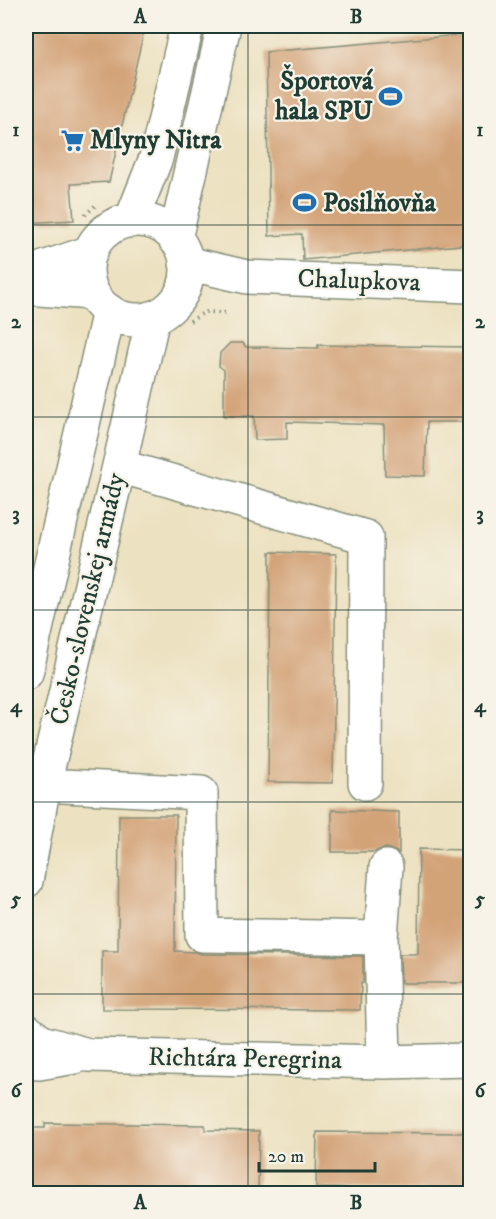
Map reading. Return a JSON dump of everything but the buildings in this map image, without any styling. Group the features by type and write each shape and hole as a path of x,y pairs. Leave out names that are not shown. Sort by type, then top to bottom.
{"street":[{"path":"131,221 156,158 187,26"},
{"path":"181,251 224,26"},
{"path":"131,221 148,222 163,228 181,251 187,275 184,286 184,309 168,310 153,318 138,320 123,318 101,302 88,280 87,266 97,240 118,224 131,221"},
{"name":"Chalupkova","path":"181,251 248,277 471,286"},
{"path":"26,274 91,252"},
{"name":"Chalupkova","path":"184,309 248,277"},
{"path":"26,288 101,302"},
{"name":"Česko-slovenskej armády","path":"26,673 101,302"},
{"name":"Česko-slovenskej armády","path":"26,881 44,785 153,318"},
{"path":"119,466 366,537 365,783"},
{"path":"44,785 201,793 202,935 381,938"},
{"path":"384,1062 381,938 386,867"},
{"name":"Richtára Peregrina","path":"26,1030 41,1042 88,1055 384,1062 471,1060"},
{"path":"26,1062 39,1064 88,1055"}],"path":[{"path":"184,309 228,313"}],"place":[{"name":"Športová hala SPU","path":"391,96"},
{"name":"Mlyny Nitra","path":"72,140"},
{"name":"Posilňovňa","path":"305,203"}]}
